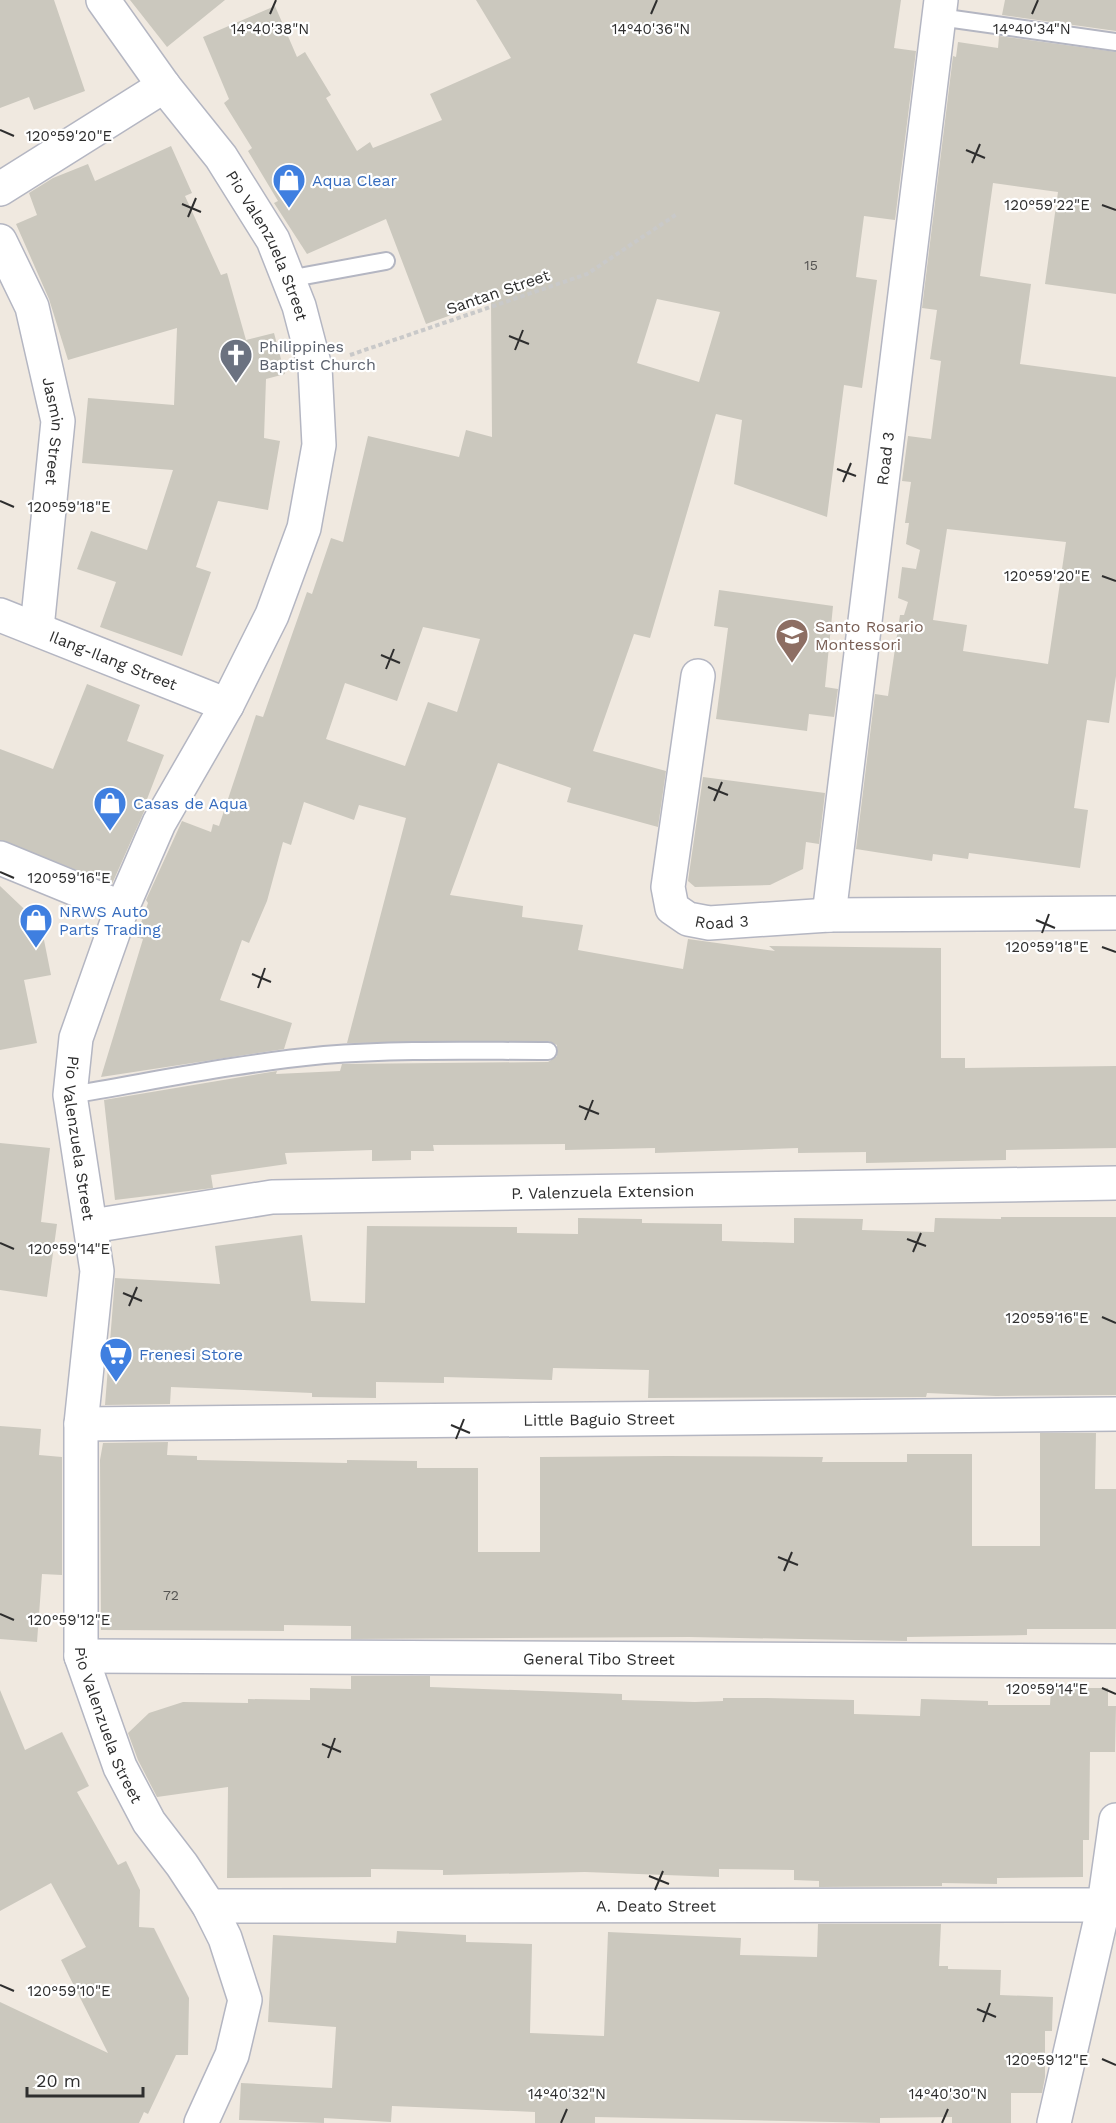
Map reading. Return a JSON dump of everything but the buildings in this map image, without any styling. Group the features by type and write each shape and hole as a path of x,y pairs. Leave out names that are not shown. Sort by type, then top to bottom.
{"street":[{"name":"Pio Valenzuela Street","path":"103,0 164,86 221,158 273,240 299,306 315,367 319,445 304,528 272,615 227,705 159,823 122,908 76,1038 70,1095 92,1226 97,1271 81,1424 81,1656 120,1767 149,1822 182,1865 208,1906 225,1938 245,2000 232,2055 201,2123"},
{"name":"Road 3","path":"829,915 940,9"},
{"path":"0,189 164,86"},
{"name":"Jasmin Street","path":"0,241 32,307 58,421 37,628"},
{"name":"Ilang-Ilang Street","path":"0,615 227,705"},
{"name":"Road 3","path":"698,676 668,887 672,908 687,920 709,923 829,915 1116,913"},
{"path":"0,858 122,908"},
{"name":"P. Valenzuela Extension","path":"92,1226 272,1197 1116,1182"},
{"name":"Little Baguio Street","path":"81,1424 1116,1414"},
{"name":"General Tibo Street","path":"81,1656 1116,1662"},
{"path":"1054,2123 1104,1905 1116,1820"},
{"name":"A. Deato Street","path":"208,1906 1104,1905"}],"lane":[{"path":"940,9 1116,42"},
{"path":"288,279 386,261"},
{"path":"70,1095 257,1063 324,1055 394,1051 548,1051"}],"path":[{"name":"Santan Street","path":"315,367 587,274 677,214"}],"place":[{"name":"Aqua Clear","path":"289,209"},
{"name":"Philippines Baptist Church","path":"236,384"},
{"name":"Santo Rosario Montessori","path":"792,664"},
{"name":"Casas de Aqua","path":"110,832"},
{"name":"NRWS Auto Parts Trading","path":"36,949"},
{"name":"Frenesi Store","path":"116,1383"}]}
